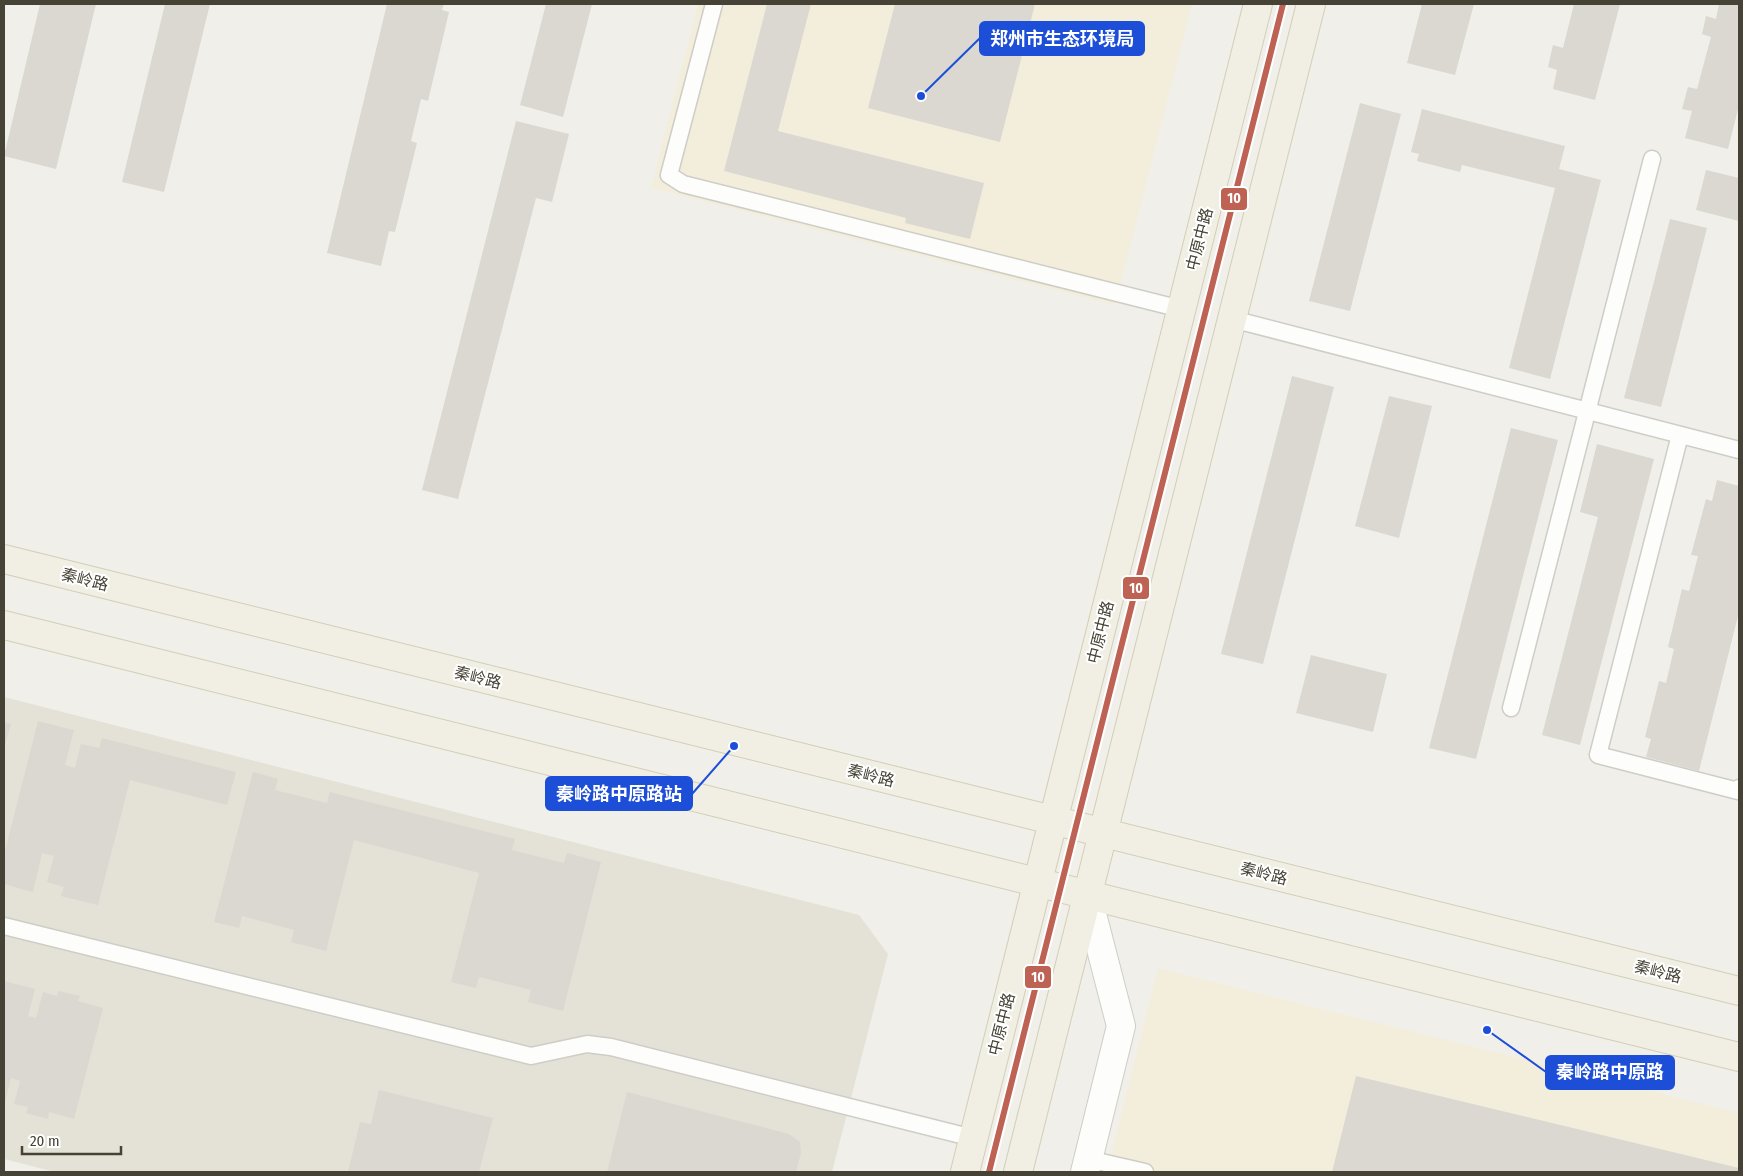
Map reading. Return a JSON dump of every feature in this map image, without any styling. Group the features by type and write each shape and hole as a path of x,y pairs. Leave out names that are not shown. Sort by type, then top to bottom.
{"main road":[{"name":"中原中路","path":"964,1172 1258,4"},
{"path":"1018,1172 1311,4"},
{"name":"秦岭路","path":"4,559 1739,991"},
{"path":"4,626 1739,1057"}],"street":[{"path":"1086,1165 1121,1026 1087,895"}],"lane":[{"path":"714,4 669,175 676,180 683,184 1181,309"},
{"path":"1510,708 1652,159"},
{"path":"1232,319 1739,450"},
{"path":"1680,435 1598,755 1738,792 1739,788"},
{"path":"4,926 531,1056 587,1044 611,1047 973,1138"},
{"path":"1086,1165 1144,1172"}],"shaded area":[{"path":"698,4 1192,4 1115,305 651,188"},
{"path":"4,697 859,915 888,954 832,1172 55,1172 4,1159"},
{"path":"1158,968 1739,1113 1739,1172 1107,1172"}],"building":[{"path":"40,4 96,4 56,169 4,156"},
{"path":"165,4 210,4 164,192 122,182"},
{"path":"387,4 444,4 442,10 449,12 428,101 421,99 411,141 417,143 395,232 389,231 381,266 327,253"},
{"path":"546,4 592,4 563,117 520,105"},
{"path":"767,4 811,4 778,131 984,183 970,239 905,223 906,218 724,171"},
{"path":"895,4 1035,4 1000,142 868,108"},
{"path":"1422,4 1474,4 1455,75 1407,63"},
{"path":"1574,4 1620,4 1595,100 1553,89 1557,70 1548,67 1553,45 1563,48"},
{"path":"1719,4 1739,4 1739,105 1728,149 1685,138 1692,111 1682,109 1688,87 1697,89 1711,37 1702,34 1706,16 1716,19"},
{"path":"1360,103 1401,114 1350,311 1309,301"},
{"path":"1422,109 1565,146 1559,169 1601,180 1550,379 1509,368 1555,188 1462,165 1460,172 1417,161 1419,154 1411,152"},
{"path":"516,121 569,134 552,202 536,198 458,499 422,490"},
{"path":"1706,170 1739,178 1739,221 1696,210"},
{"path":"1670,219 1707,228 1661,407 1624,398"},
{"path":"1292,376 1334,387 1263,664 1221,654"},
{"path":"1389,396 1432,406 1399,538 1355,526"},
{"path":"1511,428 1558,440 1476,759 1429,748"},
{"path":"1597,444 1654,459 1580,745 1542,735 1598,517 1580,512"},
{"path":"1717,480 1739,486 1739,612 1699,771 1646,757 1651,739 1645,737 1659,681 1666,683 1674,649 1668,647 1682,589 1689,591 1698,556 1691,555 1706,499 1712,501"},
{"path":"1311,655 1387,674 1373,732 1296,713"},
{"path":"38,721 74,730 65,765 75,768 81,744 99,748 102,738 236,772 227,805 130,780 98,905 61,896 64,887 47,882 54,856 42,853 33,892 4,884 4,855"},
{"path":"4,722 11,724 4,748"},
{"path":"253,772 278,779 275,790 327,803 330,792 515,839 512,850 564,863 567,853 601,862 563,1011 528,1002 531,990 479,977 476,988 451,982 479,873 354,840 326,951 291,942 294,930 242,916 239,928 214,922"},
{"path":"4,981 35,989 28,1016 36,1018 43,992 57,996 58,991 80,996 78,1001 103,1008 74,1119 49,1112 48,1119 26,1113 28,1107 14,1104 20,1081 11,1078 4,1106"},
{"path":"1356,1076 1739,1168 1739,1172 1332,1172"},
{"path":"379,1090 493,1118 479,1172 348,1172 360,1122 371,1124"},
{"path":"627,1092 789,1134 800,1142 801,1153 796,1172 607,1172"}],"transit line":[{"name":"10","path":"989,1172 1283,4"}],"place":[{"name":"郑州市生态环境局","path":"921,96"},
{"name":"秦岭路中原路站","path":"734,746"},
{"name":"秦岭路中原路","path":"1487,1030"}]}
